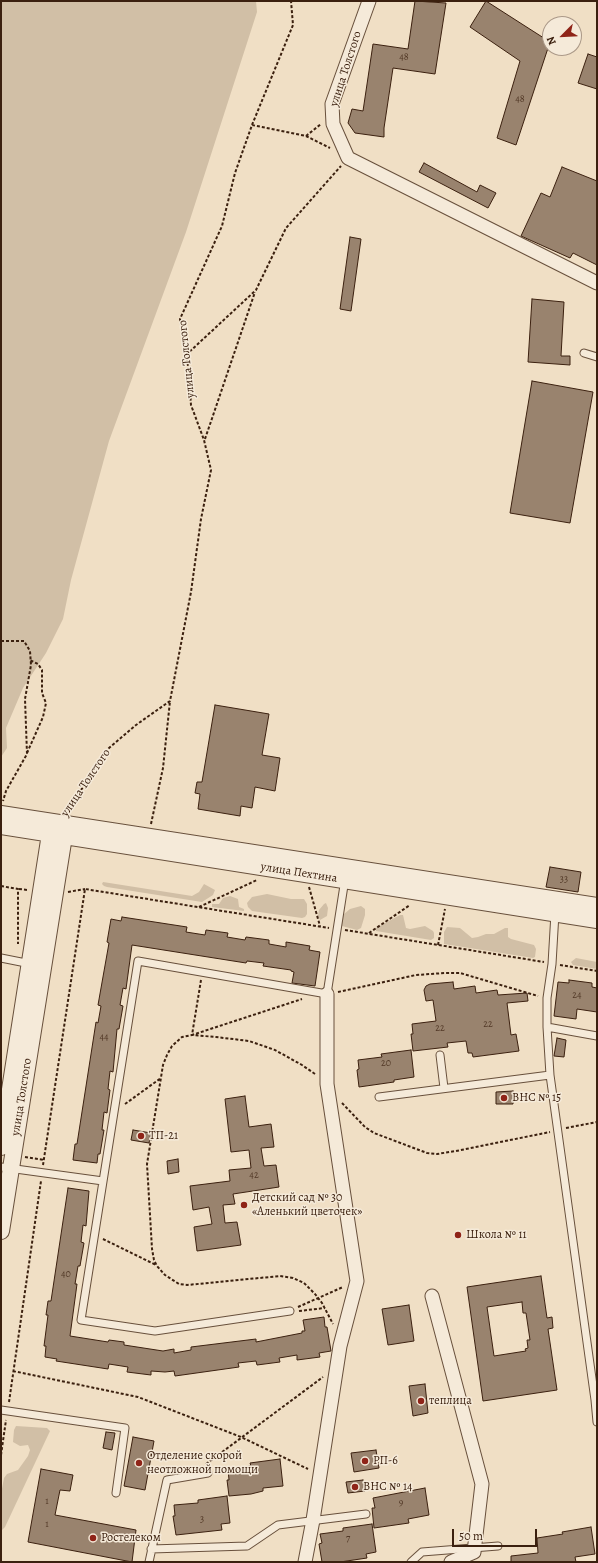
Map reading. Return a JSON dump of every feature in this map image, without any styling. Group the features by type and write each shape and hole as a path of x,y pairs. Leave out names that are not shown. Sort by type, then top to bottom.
{"street":[{"name":"улица Толстого","path":"348,158 333,124 332,104 369,1"},
{"path":"348,158 597,283"},
{"name":"улица Пехтина","path":"2,809 58,831 346,873 556,907 597,920"},
{"name":"улица Пехтина","path":"1,826 148,836 346,873"},
{"name":"улица Толстого","path":"1,1231 6,1168 58,831"},
{"name":"улица Пехтина","path":"556,907 597,906"},
{"name":"улица Толстого","path":"1,1147 37,965"},
{"path":"305,1562 340,1346 357,1281 327,1084 324,993"},
{"path":"432,1296 482,1484 474,1552 451,1562"}],"lane":[{"path":"584,353 597,357"},
{"path":"290,1311 154,1331 81,1320 138,961 324,993 337,929 346,873"},
{"path":"556,907 552,964 547,998 546,1027 550,1075 596,1400 597,1422"},
{"path":"1,958 37,965"},
{"path":"546,1027 597,1036"},
{"path":"440,1055 444,1088"},
{"path":"379,1096 550,1075"},
{"path":"6,1168 103,1181"},
{"path":"4,1410 125,1428 116,1493"},
{"path":"149,1562 167,1480 208,1473"},
{"path":"151,1549 247,1546 278,1525 366,1514"},
{"path":"411,1562 422,1552 498,1546"}],"path":[{"name":"улица Толстого","path":"58,831 109,748 136,725 170,701 191,592 201,520 211,470 204,440 192,404 180,319 222,226 235,173 252,125 293,25 291,1"},
{"path":"306,136 333,114"},
{"path":"204,440 256,290 286,228 348,158 306,136 252,125"},
{"path":"186,355 256,290"},
{"path":"1,641 24,641 30,651 25,699 27,754"},
{"path":"2,809 6,791 27,754 43,717 46,703 42,693 42,670 38,664 30,660"},
{"path":"148,836 163,768 170,701"},
{"path":"198,907 263,878"},
{"path":"1,1455 4,1410 13,1371 85,889 368,933 597,971"},
{"path":"368,933 410,904 417,905"},
{"path":"438,945 445,906"},
{"path":"192,1035 202,973"},
{"path":"340,1346 335,1328 325,1308 304,1283 293,1278 280,1276 187,1285 172,1281 164,1275 157,1266 152,1249 147,1164 166,1055 172,1046 182,1037 324,993 336,992 416,975 460,973 547,998"},
{"path":"192,1035 248,1041 275,1050 302,1065 321,1078 347,1110 365,1127 374,1133 427,1153 436,1154 456,1151 597,1122"},
{"path":"114,1111 161,1078"},
{"path":"95,1235 157,1266"},
{"path":"290,1311 357,1281"},
{"path":"290,1311 325,1308"},
{"path":"189,1476 337,1366"},
{"path":"13,1371 138,1396 241,1437 320,1475"}],"shaded area":[{"path":"1,1 256,1 257,12 186,232 109,441 71,580 63,619 46,653 23,688 6,728 7,748 1,757"},
{"path":"103,882 192,896 199,892 204,884 215,890 213,895 202,902 107,887 102,884"},
{"path":"267,894 291,899 304,899 307,904 307,914 302,918 252,911 248,907 247,903 252,897"},
{"path":"230,896 238,899 239,907 244,909 244,911 212,907 212,904 219,904 223,898"},
{"path":"326,903 328,908 327,916 320,920 318,916 319,910"},
{"path":"361,906 365,909 365,915 361,928 357,930 342,926 341,919 344,914 350,909"},
{"path":"400,915 403,915 406,928 410,929 425,926 433,931 434,938 431,940 376,931 376,928"},
{"path":"447,927 460,928 472,938 486,934 494,934 508,928 508,937 511,939 534,945 536,949 535,957 533,958 444,944 444,932"},
{"path":"576,958 597,962 597,969 573,965 571,962"},
{"path":"16,1426 47,1428 50,1431 5,1527 1,1531 1,1494 4,1478 7,1474 18,1470 28,1456 30,1450 28,1445 20,1446 13,1442 14,1430"}],"building":[{"path":"415,1 446,3 435,74 393,68 384,137 355,133 348,123 352,109 363,111 373,44 408,49"},
{"path":"486,1 542,37 542,56 545,56 516,145 497,138 520,61 470,27"},
{"path":"588,54 597,57 597,89 578,83"},
{"path":"424,163 477,192 480,185 496,193 488,208 419,172"},
{"path":"562,167 597,181 597,265 573,253 570,258 521,236 541,193 550,197"},
{"path":"350,237 361,239 351,311 340,309"},
{"path":"532,299 564,302 561,356 570,356 570,365 528,362"},
{"path":"532,381 593,392 570,523 510,513"},
{"path":"215,705 269,714 262,755 280,758 275,791 255,787 252,808 241,806 240,816 198,809 200,794 195,793 197,782 202,782"},
{"path":"550,867 581,872 578,892 546,887"},
{"path":"122,917 187,927 186,932 205,935 206,930 228,933 227,937 245,940 246,937 269,940 269,944 286,947 286,942 310,946 309,950 320,952 315,986 292,983 294,972 291,970 263,966 264,963 247,961 246,963 132,945 126,989 123,988 120,1005 123,1006 119,1029 117,1029 113,1072 110,1071 108,1089 110,1090 107,1113 104,1112 102,1130 104,1130 100,1154 98,1154 97,1163 73,1160 75,1144 77,1144 96,1022 98,1023 101,1006 98,1005 109,943 107,942 111,919 121,921"},
{"path":"569,980 592,983 592,987 597,988 597,1012 577,1009 576,1019 554,1016 558,982 569,983"},
{"path":"453,982 454,989 475,986 476,993 497,990 498,995 527,993 528,1001 507,1003 511,1035 516,1034 519,1051 473,1057 472,1053 468,1053 466,1041 447,1043 448,1047 413,1051 411,1034 413,1034 412,1024 436,1021 433,1000 426,1001 424,990 426,986 430,984"},
{"path":"557,1038 566,1040 564,1057 554,1056"},
{"path":"411,1050 414,1077 394,1080 394,1082 359,1087 357,1070 359,1069 358,1060 382,1057 381,1054"},
{"name":"ВНС № 15","path":"513,1091 513,1104 496,1104 496,1092"},
{"path":"245,1096 249,1127 271,1124 274,1147 261,1148 264,1166 276,1165 279,1187 233,1194 235,1204 223,1205 225,1223 237,1222 241,1245 197,1251 194,1227 212,1224 209,1207 193,1210 190,1186 230,1181 229,1170 251,1168 249,1150 231,1152 225,1099"},
{"name":"ТП-21","path":"133,1130 151,1133 149,1143 131,1140"},
{"path":"178,1159 179,1172 168,1174 167,1161"},
{"path":"68,1188 89,1191 86,1226 83,1225 81,1242 84,1243 75,1284 77,1284 70,1336 108,1342 109,1340 124,1342 124,1345 163,1351 174,1349 174,1353 191,1350 191,1347 256,1339 256,1342 302,1333 302,1331 305,1331 303,1320 324,1317 331,1351 319,1353 320,1357 297,1360 297,1355 279,1358 280,1362 257,1365 256,1361 238,1363 239,1367 175,1376 174,1371 151,1371 151,1375 127,1372 128,1367 109,1364 108,1369 56,1361 57,1359 45,1357 46,1346 44,1346 48,1315 46,1315 48,1301 51,1301"},
{"path":"541,1276 547,1318 552,1317 553,1328 548,1329 557,1390 483,1401 467,1287","holes":["522,1302 523,1313 526,1313 530,1340 527,1340 528,1348 525,1349 526,1351 494,1356 487,1307"]},
{"path":"409,1305 414,1341 388,1345 382,1309"},
{"name":"теплица","path":"425,1384 428,1413 413,1416 409,1386"},
{"path":"106,1432 115,1433 112,1450 103,1448"},
{"name":"Отделение скорой неотложной помощи","path":"133,1437 154,1441 145,1490 124,1486"},
{"name":"РП-6","path":"376,1450 379,1468 354,1472 351,1453"},
{"path":"280,1459 283,1486 263,1488 263,1491 251,1494 229,1496 227,1480 229,1480 228,1469 251,1466 250,1463"},
{"path":"41,1469 73,1475 70,1491 60,1490 55,1515 136,1530 132,1562 28,1542"},
{"name":"ВНС № 14","path":"363,1480 365,1491 348,1493 346,1482"},
{"path":"425,1488 429,1515 408,1519 409,1523 374,1528 372,1508 375,1508 373,1498"},
{"path":"227,1496 230,1523 221,1524 222,1530 176,1535 173,1516 175,1516 174,1505 198,1503 198,1500"},
{"path":"372,1524 376,1552 366,1554 367,1558 340,1562 322,1562 319,1544 322,1543 320,1534 343,1531 343,1528"},
{"path":"591,1527 595,1554 575,1557 576,1562 511,1562 511,1556 538,1553 537,1538 563,1534 562,1532"}],"place":[{"name":"ВНС № 15","path":"504,1098"},
{"name":"ТП-21","path":"141,1136"},
{"name":"Детский сад № 30 «Аленький цветочек»","path":"244,1205"},
{"name":"Школа № 11","path":"458,1235"},
{"name":"теплица","path":"421,1401"},
{"name":"РП-6","path":"365,1461"},
{"name":"Отделение скорой неотложной помощи","path":"139,1463"},
{"name":"ВНС № 14","path":"355,1487"},
{"name":"Ростелеком","path":"93,1538"}]}
